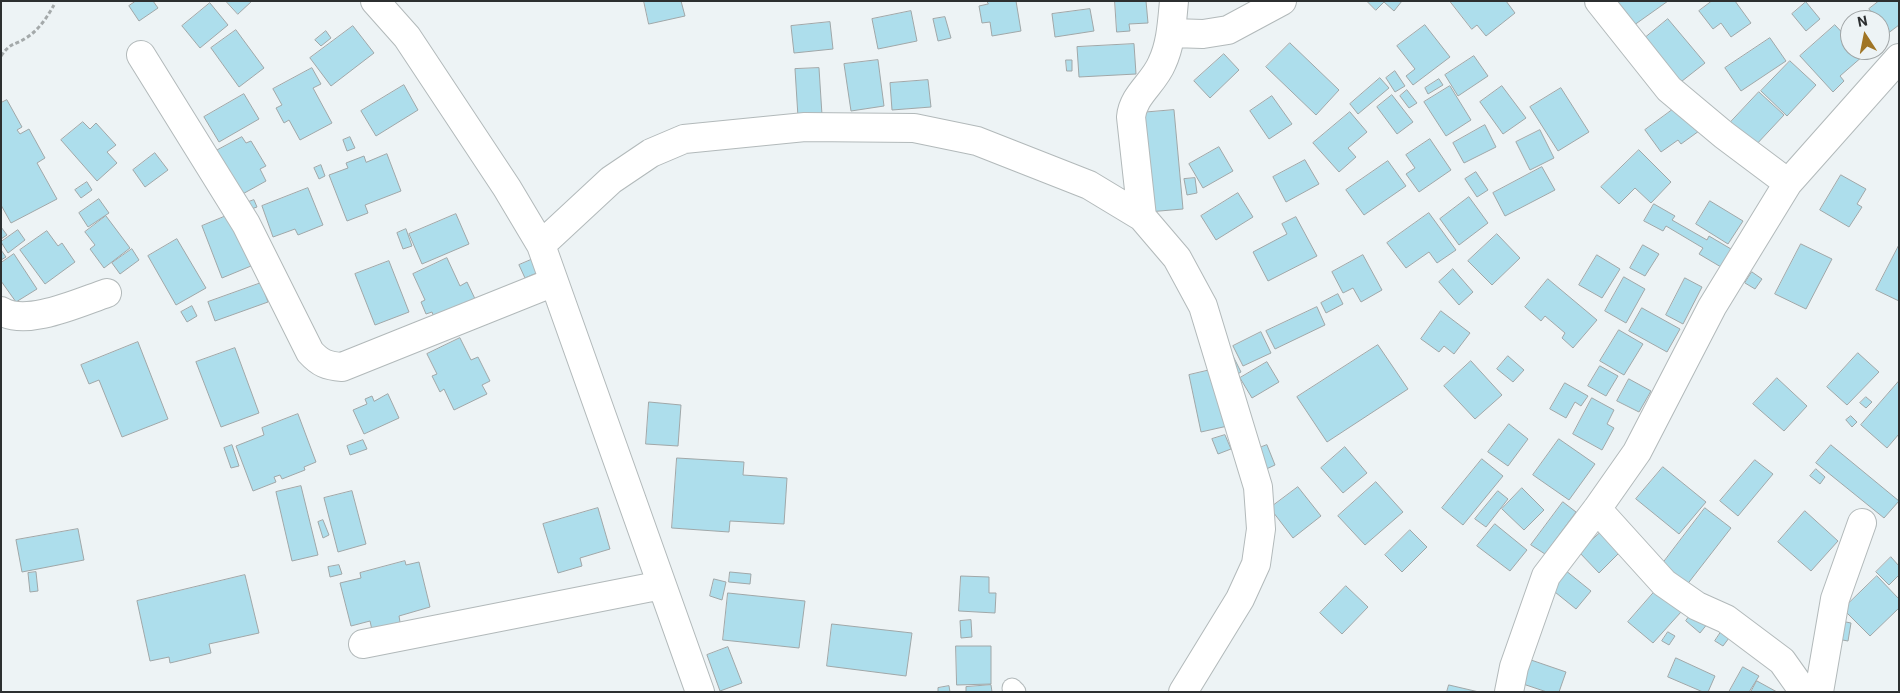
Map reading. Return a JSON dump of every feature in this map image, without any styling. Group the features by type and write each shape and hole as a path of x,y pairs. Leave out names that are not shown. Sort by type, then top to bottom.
{"street":[{"path":"375,1 412,45 507,188 540,245 700,692"},
{"path":"1142,217 1131,117 1132,106 1137,98 1146,90 1162,64 1172,32 1174,1"},
{"path":"1172,32 1203,34 1228,30 1282,1"},
{"path":"1599,1 1669,88 1724,135 1788,182"},
{"path":"141,55 246,224 310,352 318,361 329,366 342,367 554,282"},
{"path":"1509,692 1514,667 1546,576 1598,509 1637,452 1712,307 1788,182 1899,58"},
{"path":"540,245 612,180 651,153 684,139 804,127 914,128 977,141 1089,185 1142,217 1177,258 1203,306 1258,487 1261,529 1256,564 1240,599 1183,692"},
{"path":"1,311 18,317 43,314 107,293"},
{"path":"1598,509 1664,583 1697,606 1726,619 1782,661 1804,692"},
{"path":"1819,692 1835,599 1862,523"},
{"path":"363,644 662,585"}],"path":[{"path":"1,56 8,46 26,38 43,23 54,5"}],"building":[{"path":"136,1 153,1 158,8 139,21 129,6"},
{"path":"226,1 252,1 238,14"},
{"path":"644,1 681,1 685,16 649,24"},
{"path":"987,1 1016,1 1021,31 992,36 990,22 982,23 979,6 988,4"},
{"path":"1115,1 1146,1 1148,23 1129,24 1130,31 1117,32"},
{"path":"1367,1 1402,1 1394,11 1384,2 1376,10"},
{"path":"1450,1 1506,1 1515,13 1486,36 1477,25 1472,29"},
{"path":"1618,1 1668,1 1630,28 1613,4"},
{"path":"1712,1 1735,1 1751,23 1731,37 1721,23 1713,29 1699,11"},
{"path":"1879,1 1899,1 1899,25 1890,32 1890,10 1869,9"},
{"path":"1806,2 1820,19 1806,31 1792,14"},
{"path":"210,3 228,25 200,48 182,26"},
{"path":"1090,9 1094,31 1055,37 1052,14"},
{"path":"911,11 917,41 878,49 872,19"},
{"path":"945,17 951,38 938,41 933,19"},
{"path":"1668,19 1705,63 1677,85 1640,42"},
{"path":"830,22 833,49 794,53 791,26"},
{"path":"1425,25 1450,57 1413,85 1406,76 1415,69 1397,46"},
{"path":"1835,25 1840,30 1840,60 1858,60 1840,76 1844,81 1833,92 1800,56"},
{"path":"353,26 374,53 331,86 310,58"},
{"path":"236,30 264,68 239,87 211,48"},
{"path":"326,31 331,38 321,46 315,40"},
{"path":"1770,38 1786,61 1741,91 1725,68"},
{"path":"1290,43 1339,90 1316,115 1266,67"},
{"path":"1134,44 1136,74 1079,77 1077,47"},
{"path":"1224,54 1239,70 1210,98 1194,81"},
{"path":"1474,56 1488,76 1458,96 1445,75"},
{"path":"878,60 884,106 851,111 844,64"},
{"path":"1066,60 1072,60 1072,71 1067,71"},
{"path":"1790,61 1816,85 1787,116 1761,91"},
{"path":"312,68 321,84 313,88 332,123 300,140 289,120 284,123 276,108 282,105 273,89"},
{"path":"819,68 822,115 798,117 795,69"},
{"path":"1395,71 1405,86 1395,92 1386,78"},
{"path":"1380,78 1389,88 1358,114 1350,104"},
{"path":"1439,79 1443,85 1428,94 1425,88"},
{"path":"928,80 931,107 892,110 890,83"},
{"path":"404,85 418,110 376,136 361,111"},
{"path":"1450,86 1471,120 1446,136 1424,102"},
{"path":"1502,86 1526,118 1503,134 1480,102"},
{"path":"1561,88 1589,132 1558,151 1530,107"},
{"path":"1407,90 1417,103 1409,108 1400,96"},
{"path":"1759,92 1784,115 1754,147 1729,124"},
{"path":"244,94 259,119 219,142 204,117"},
{"path":"1392,95 1413,122 1397,134 1377,107"},
{"path":"1272,96 1292,124 1269,139 1250,111"},
{"path":"7,100 22,127 17,130 20,134 29,129 45,158 37,163 57,199 11,223 1,205 1,103"},
{"path":"1679,105 1699,131 1681,144 1678,140 1661,152 1645,130"},
{"path":"1174,110 1183,209 1148,212 1139,113"},
{"path":"1350,112 1367,132 1348,148 1356,157 1339,172 1313,143"},
{"path":"83,122 90,129 96,123 116,145 107,152 117,163 97,181 61,140"},
{"path":"1485,125 1496,147 1464,163 1453,143"},
{"path":"1540,130 1554,158 1530,170 1516,142"},
{"path":"242,137 246,143 251,141 266,166 260,169 266,181 239,196 214,152"},
{"path":"350,137 355,148 347,151 343,140"},
{"path":"1430,139 1451,170 1419,192 1406,174 1415,168 1406,155"},
{"path":"1219,147 1233,171 1203,188 1189,164"},
{"path":"1639,150 1671,182 1651,203 1635,188 1619,204 1601,187"},
{"path":"155,153 168,170 145,187 133,170"},
{"path":"387,154 401,191 365,205 368,213 347,221 329,175 348,168 346,163 364,156 366,162"},
{"path":"1305,160 1319,184 1286,202 1273,177"},
{"path":"1388,161 1406,186 1364,215 1346,190"},
{"path":"321,165 325,176 319,179 314,168"},
{"path":"1542,167 1555,190 1505,216 1493,193"},
{"path":"1476,172 1488,190 1477,197 1465,179"},
{"path":"1841,175 1866,189 1857,204 1862,207 1849,227 1820,210"},
{"path":"1195,178 1197,193 1187,195 1184,179"},
{"path":"87,182 92,190 81,198 75,190"},
{"path":"308,188 323,225 298,235 295,229 273,237 262,206"},
{"path":"1238,193 1253,217 1216,240 1201,216"},
{"path":"1469,197 1488,223 1459,245 1440,219"},
{"path":"99,199 109,213 88,227 79,213"},
{"path":"254,200 257,207 246,211 243,204"},
{"path":"1710,201 1743,221 1728,244 1696,224"},
{"path":"1654,204 1675,216 1672,220 1707,240 1709,236 1731,249 1721,267 1699,254 1703,248 1666,226 1663,231 1644,221"},
{"path":"1429,213 1456,250 1437,263 1429,252 1406,268 1387,243"},
{"path":"231,214 251,266 222,278 202,226"},
{"path":"456,214 469,244 422,264 409,234"},
{"path":"106,216 130,248 104,268 90,249 95,245 85,232"},
{"path":"1296,217 1317,256 1268,281 1253,252 1287,234 1282,224"},
{"path":"1,227 7,235 1,239"},
{"path":"406,229 412,246 403,249 397,233"},
{"path":"18,230 25,240 8,253 1,242"},
{"path":"47,231 58,246 62,243 75,262 45,284 20,250"},
{"path":"1497,234 1520,258 1492,285 1468,261"},
{"path":"177,239 206,288 176,305 148,256"},
{"path":"1801,244 1832,259 1806,309 1775,294"},
{"path":"1643,245 1659,254 1645,276 1630,268"},
{"path":"1899,245 1899,301 1876,290"},
{"path":"132,249 139,260 120,274 112,263"},
{"path":"1,250 6,257 1,260"},
{"path":"14,254 37,289 16,302 1,281 1,263"},
{"path":"1363,255 1382,290 1361,302 1353,288 1343,293 1332,272"},
{"path":"1597,255 1620,269 1602,298 1579,285"},
{"path":"447,258 460,286 467,282 476,301 435,320 432,312 426,314 421,302 425,300 413,274"},
{"path":"533,259 539,272 525,278 519,265"},
{"path":"389,261 409,312 375,325 355,274"},
{"path":"1453,269 1473,292 1459,305 1439,282"},
{"path":"1752,272 1762,279 1755,289 1745,283"},
{"path":"1624,277 1645,289 1626,323 1605,311"},
{"path":"1685,278 1702,287 1683,324 1666,315"},
{"path":"1548,279 1597,320 1573,348 1562,338 1565,333 1545,316 1541,321 1525,307"},
{"path":"261,283 268,302 215,321 208,302"},
{"path":"1338,294 1343,304 1326,313 1321,303"},
{"path":"192,306 197,316 187,322 181,312"},
{"path":"1317,307 1325,325 1275,349 1266,331"},
{"path":"1642,308 1680,329 1667,352 1629,331"},
{"path":"1441,311 1470,333 1454,354 1444,346 1439,352 1421,339"},
{"path":"1619,330 1643,344 1624,375 1600,361"},
{"path":"1261,332 1271,353 1243,366 1233,346"},
{"path":"460,338 471,360 478,357 490,381 482,385 487,394 454,410 444,389 440,392 432,376 437,374 427,354"},
{"path":"138,342 168,419 122,437 99,380 89,384 81,365"},
{"path":"1378,345 1408,389 1327,442 1297,397"},
{"path":"235,348 259,413 221,427 196,362"},
{"path":"1858,353 1879,372 1847,405 1827,387"},
{"path":"1232,354 1241,372 1232,377 1222,359"},
{"path":"1508,356 1524,370 1513,382 1497,369"},
{"path":"1471,361 1502,395 1475,419 1444,386"},
{"path":"1267,362 1279,382 1252,398 1240,378"},
{"path":"1600,366 1618,376 1606,396 1588,386"},
{"path":"1219,368 1232,425 1201,432 1189,375"},
{"path":"1777,378 1807,406 1784,431 1753,404"},
{"path":"1629,379 1651,391 1639,412 1617,401"},
{"path":"1899,381 1899,434 1887,448 1861,425"},
{"path":"1565,383 1588,396 1581,406 1575,402 1566,418 1550,409"},
{"path":"388,394 399,418 364,434 353,410 367,404 365,399 372,396 374,401"},
{"path":"1866,397 1872,402 1866,408 1860,403"},
{"path":"1592,398 1614,410 1607,424 1614,428 1602,450 1573,434"},
{"path":"649,402 681,405 678,446 646,444"},
{"path":"298,414 316,462 304,467 305,470 282,479 280,475 274,477 276,482 253,491 236,446 264,435 262,428"},
{"path":"1851,416 1857,422 1852,427 1846,420"},
{"path":"1509,424 1528,439 1508,466 1488,452"},
{"path":"1225,435 1231,449 1218,454 1212,439"},
{"path":"1559,439 1595,464 1569,500 1533,475"},
{"path":"363,440 367,449 350,455 347,446"},
{"path":"232,445 239,466 231,468 224,448"},
{"path":"1267,445 1275,465 1262,471 1254,450"},
{"path":"1831,445 1899,501 1884,518 1816,463"},
{"path":"1345,447 1367,473 1343,493 1321,468"},
{"path":"677,458 744,462 743,475 787,478 784,524 730,521 729,532 672,528"},
{"path":"1482,459 1503,476 1463,525 1442,508"},
{"path":"1755,460 1773,474 1738,516 1720,501"},
{"path":"1663,467 1706,502 1679,534 1636,499"},
{"path":"1816,469 1825,477 1820,484 1810,476"},
{"path":"1376,482 1403,512 1365,545 1338,516"},
{"path":"301,486 318,555 292,561 276,492"},
{"path":"1298,487 1321,516 1293,538 1270,508"},
{"path":"1522,488 1544,510 1524,530 1502,509"},
{"path":"352,491 366,544 338,552 324,498"},
{"path":"1498,491 1508,499 1486,527 1475,519"},
{"path":"1563,502 1576,512 1545,554 1531,545"},
{"path":"598,508 610,549 580,558 582,566 558,573 543,524"},
{"path":"1705,508 1731,528 1686,586 1660,567"},
{"path":"1805,511 1838,541 1811,571 1778,542"},
{"path":"323,520 329,535 323,538 318,522"},
{"path":"1495,524 1527,550 1510,571 1477,546"},
{"path":"78,529 84,560 22,572 16,540"},
{"path":"1410,530 1427,547 1402,572 1385,555"},
{"path":"1600,533 1619,553 1599,573 1579,552"},
{"path":"1891,557 1899,566 1899,575 1889,585 1876,572"},
{"path":"405,561 406,565 419,562 430,607 399,616 400,622 372,630 370,621 351,626 340,583 361,578 360,573"},
{"path":"339,565 342,574 330,577 328,567"},
{"path":"1565,570 1591,591 1576,609 1550,588"},
{"path":"36,572 38,591 30,592 28,573"},
{"path":"730,572 751,574 750,584 729,582"},
{"path":"245,575 259,633 209,644 211,653 170,663 169,657 150,661 137,601"},
{"path":"961,576 989,577 989,593 996,593 995,613 959,611"},
{"path":"1877,576 1899,599 1899,608 1870,636 1843,609"},
{"path":"714,579 726,582 722,600 710,596"},
{"path":"1346,586 1368,607 1342,634 1320,613"},
{"path":"1656,590 1681,612 1653,643 1628,622"},
{"path":"728,593 805,601 799,648 723,640"},
{"path":"1693,611 1708,623 1700,633 1686,621"},
{"path":"971,620 972,637 961,638 960,621"},
{"path":"1841,621 1851,623 1848,641 1837,639"},
{"path":"832,624 912,633 906,676 827,666"},
{"path":"1668,632 1675,636 1669,645 1662,641"},
{"path":"1721,632 1729,638 1723,646 1715,641"},
{"path":"956,646 991,646 991,684 957,685"},
{"path":"728,647 742,683 720,691 707,655"},
{"path":"1676,658 1715,676 1708,692 1703,692 1668,677"},
{"path":"1531,660 1566,672 1559,692 1547,692 1523,684"},
{"path":"1743,667 1759,676 1749,692 1729,692"},
{"path":"1757,681 1777,692 1751,692"},
{"path":"991,685 992,692 966,692 966,687"},
{"path":"1449,685 1479,692 1447,692"},
{"path":"949,686 950,692 938,692 938,688"}]}
